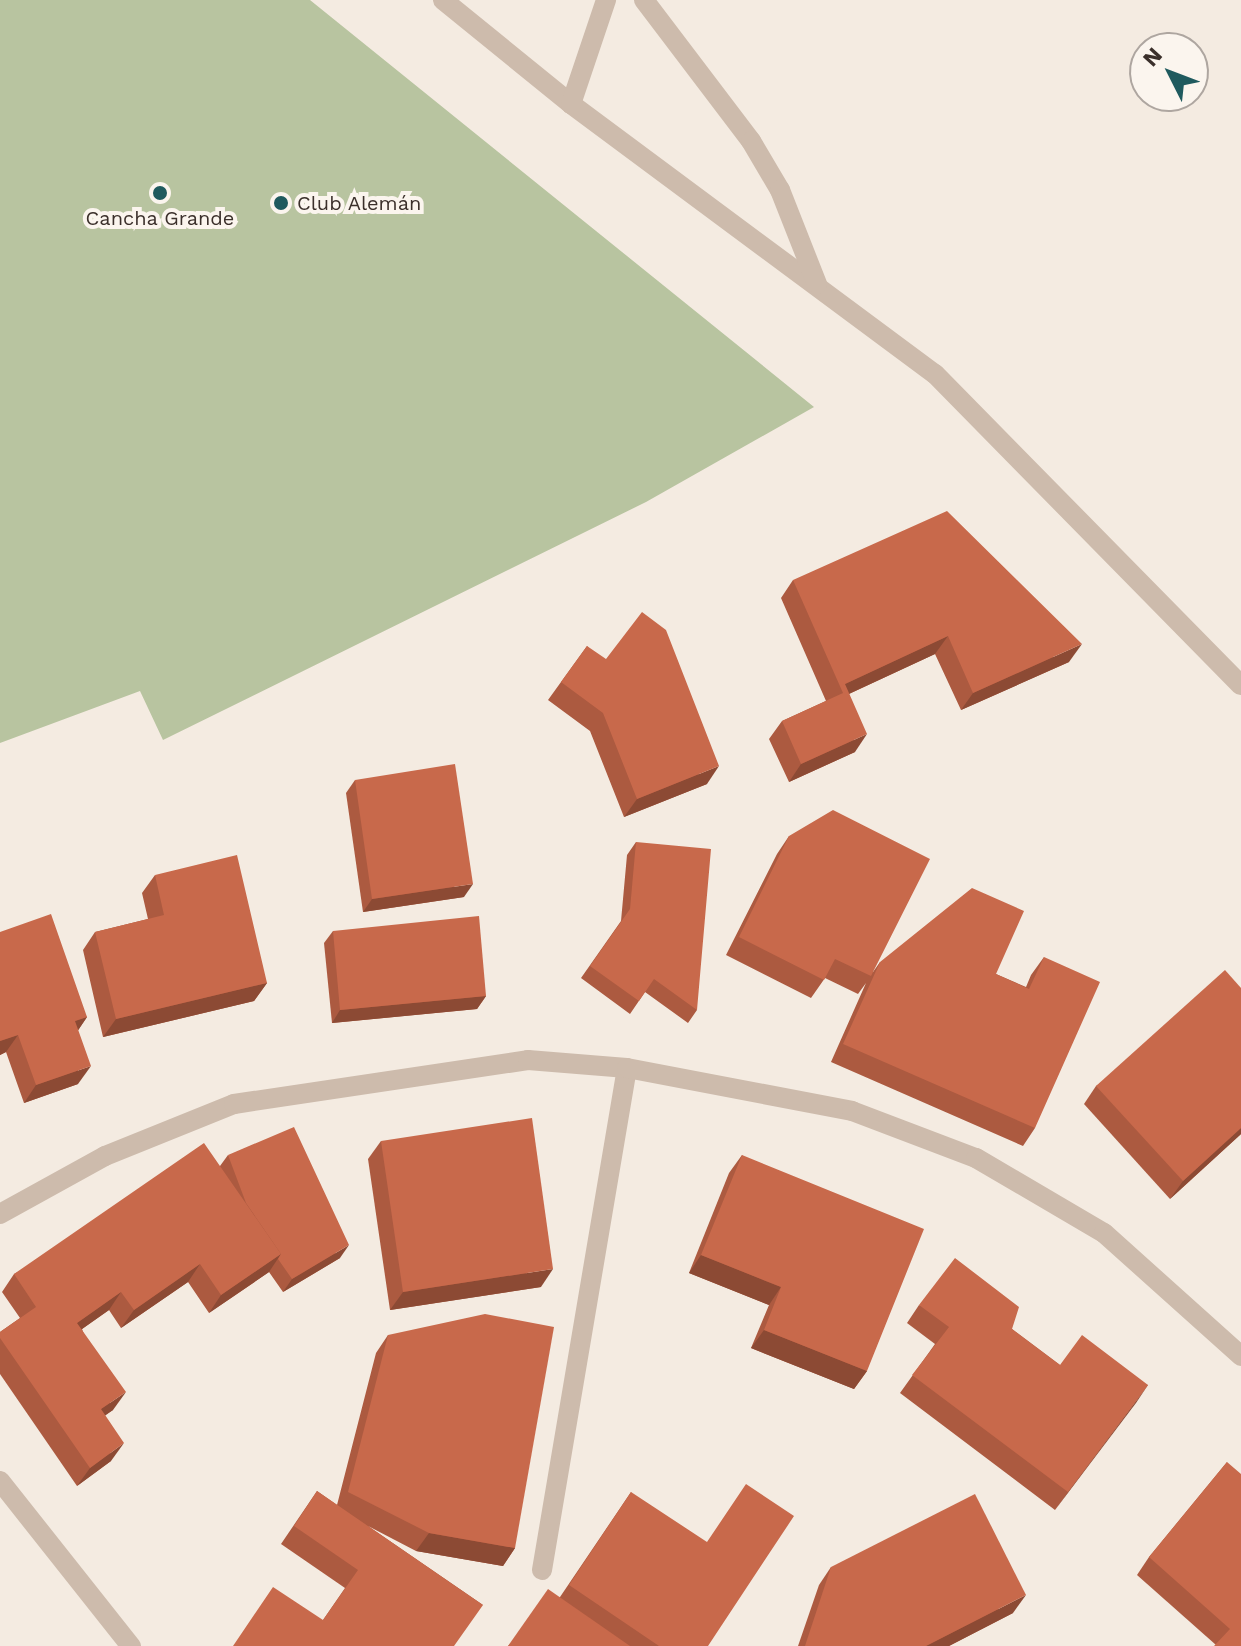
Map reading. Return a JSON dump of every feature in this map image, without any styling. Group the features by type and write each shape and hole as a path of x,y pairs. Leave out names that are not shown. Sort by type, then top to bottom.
{"street":[{"path":"443,0 571,104 935,374 1241,685"},
{"path":"571,104 606,0"},
{"path":"644,0 707,77 766,165 817,284"},
{"path":"0,1214 105,1156 234,1104 528,1060 627,1068 852,1111 976,1158 1104,1233 1241,1356"},
{"path":"542,1570 627,1068"},
{"path":"0,1481 131,1646"}],"green space":[{"name":"Club Alemán","path":"0,0 310,0 814,407 646,502 163,740 140,691 0,743"}],"building":[{"path":"947,511 1082,644 973,693 948,636 845,684 867,734 801,764 782,721 843,693 793,580"},
{"path":"642,612 666,630 719,766 637,799 603,713 561,682 587,646 606,659"},
{"path":"455,764 473,884 372,899 355,780"},
{"path":"833,810 930,859 871,976 835,959 824,980 739,937 789,836"},
{"path":"636,842 711,849 697,1010 654,979 639,1001 590,966 630,909"},
{"path":"237,855 267,983 116,1019 95,932 164,915 155,875"},
{"path":"972,888 1024,911 996,974 1029,989 1044,957 1100,982 1035,1128 843,1044 880,962"},
{"path":"51,914 87,1017 75,1021 91,1066 36,1085 18,1035 0,1041 0,932"},
{"path":"479,916 486,996 340,1010 333,931"},
{"path":"1225,970 1241,988 1241,1128 1183,1181 1096,1086"},
{"path":"532,1118 553,1269 403,1292 381,1141"},
{"path":"294,1127 349,1245 292,1279 278,1259 281,1254 246,1203 228,1155"},
{"path":"204,1143 281,1254 221,1295 200,1264 134,1310 121,1292 77,1323 126,1392 101,1409 124,1443 90,1468 0,1338 0,1332 36,1307 14,1274"},
{"path":"742,1155 924,1229 867,1371 764,1330 781,1287 701,1255"},
{"path":"955,1258 1019,1307 1012,1329 1060,1365 1082,1335 1148,1385 1068,1492 912,1375 949,1327 919,1305"},
{"path":"485,1314 554,1327 515,1548 429,1533 348,1492 388,1335"},
{"path":"1227,1462 1241,1474 1241,1646 1214,1646 1230,1629 1149,1557"},
{"path":"746,1484 794,1516 708,1646 659,1646 569,1585 631,1492 707,1542"},
{"path":"317,1491 483,1605 454,1646 233,1646 273,1587 323,1620 358,1570 294,1526"},
{"path":"975,1494 1026,1595 926,1646 805,1646 831,1567"},
{"path":"548,1589 630,1646 508,1646"}],"place":[{"name":"Cancha Grande","path":"160,193"},
{"name":"Club Alemán","path":"281,203"}]}
